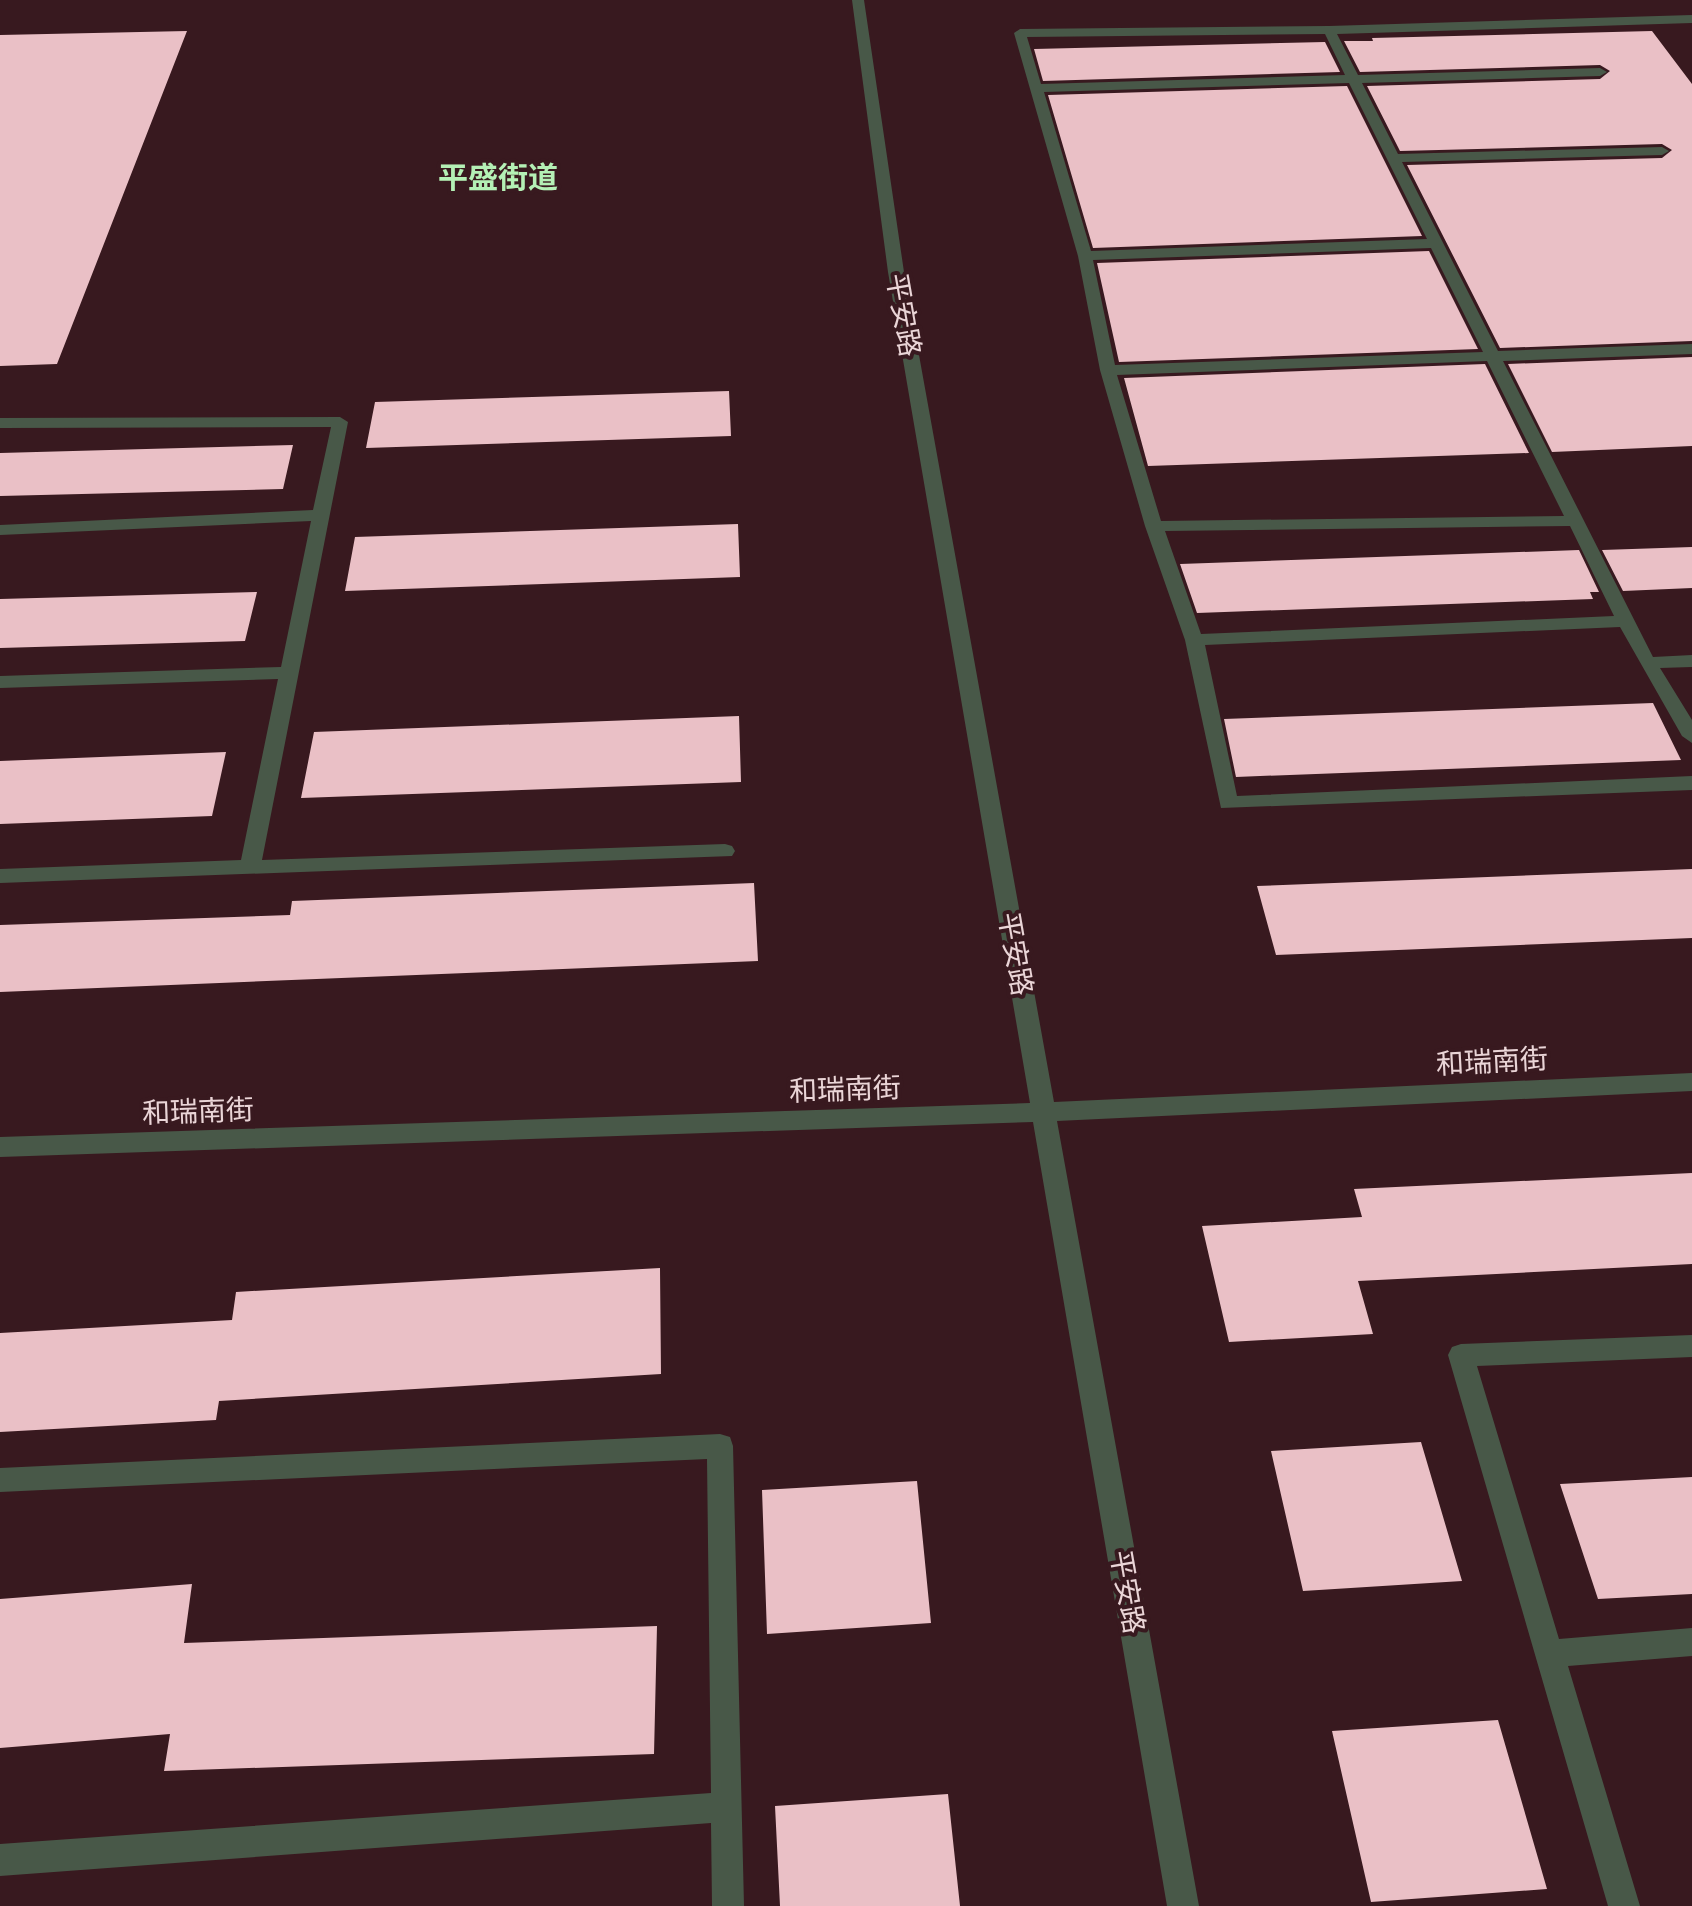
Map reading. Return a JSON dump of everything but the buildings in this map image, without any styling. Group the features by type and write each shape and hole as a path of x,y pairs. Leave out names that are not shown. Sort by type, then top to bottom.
{"street":[{"name":"平安路","path":"858,0 899,287 1183,1906"},
{"path":"1692,19 1329,30 1020,33 1085,256 1108,370 1154,526 1194,640 1228,803 1692,783"},
{"path":"1329,30 1625,621 1692,736"},
{"path":"1034,88 1600,72"},
{"path":"1394,158 1662,151"},
{"path":"1085,256 1436,243"},
{"path":"1108,370 1692,349"},
{"path":"0,423 340,422 250,868"},
{"path":"0,530 322,515"},
{"path":"1154,526 1576,521"},
{"path":"1194,640 1625,621"},
{"path":"1647,663 1692,661"},
{"path":"0,682 289,673"},
{"path":"0,876 725,851"},
{"name":"和瑞南街","path":"0,1147 1044,1112 1692,1082"},
{"path":"1624,1906 1461,1355 1692,1346"},
{"path":"0,1480 720,1446 728,1906"},
{"path":"1549,1654 1692,1642"},
{"path":"0,1860 726,1807"}],"district":[{"name":"平盛街道","path":"498,178"}]}
